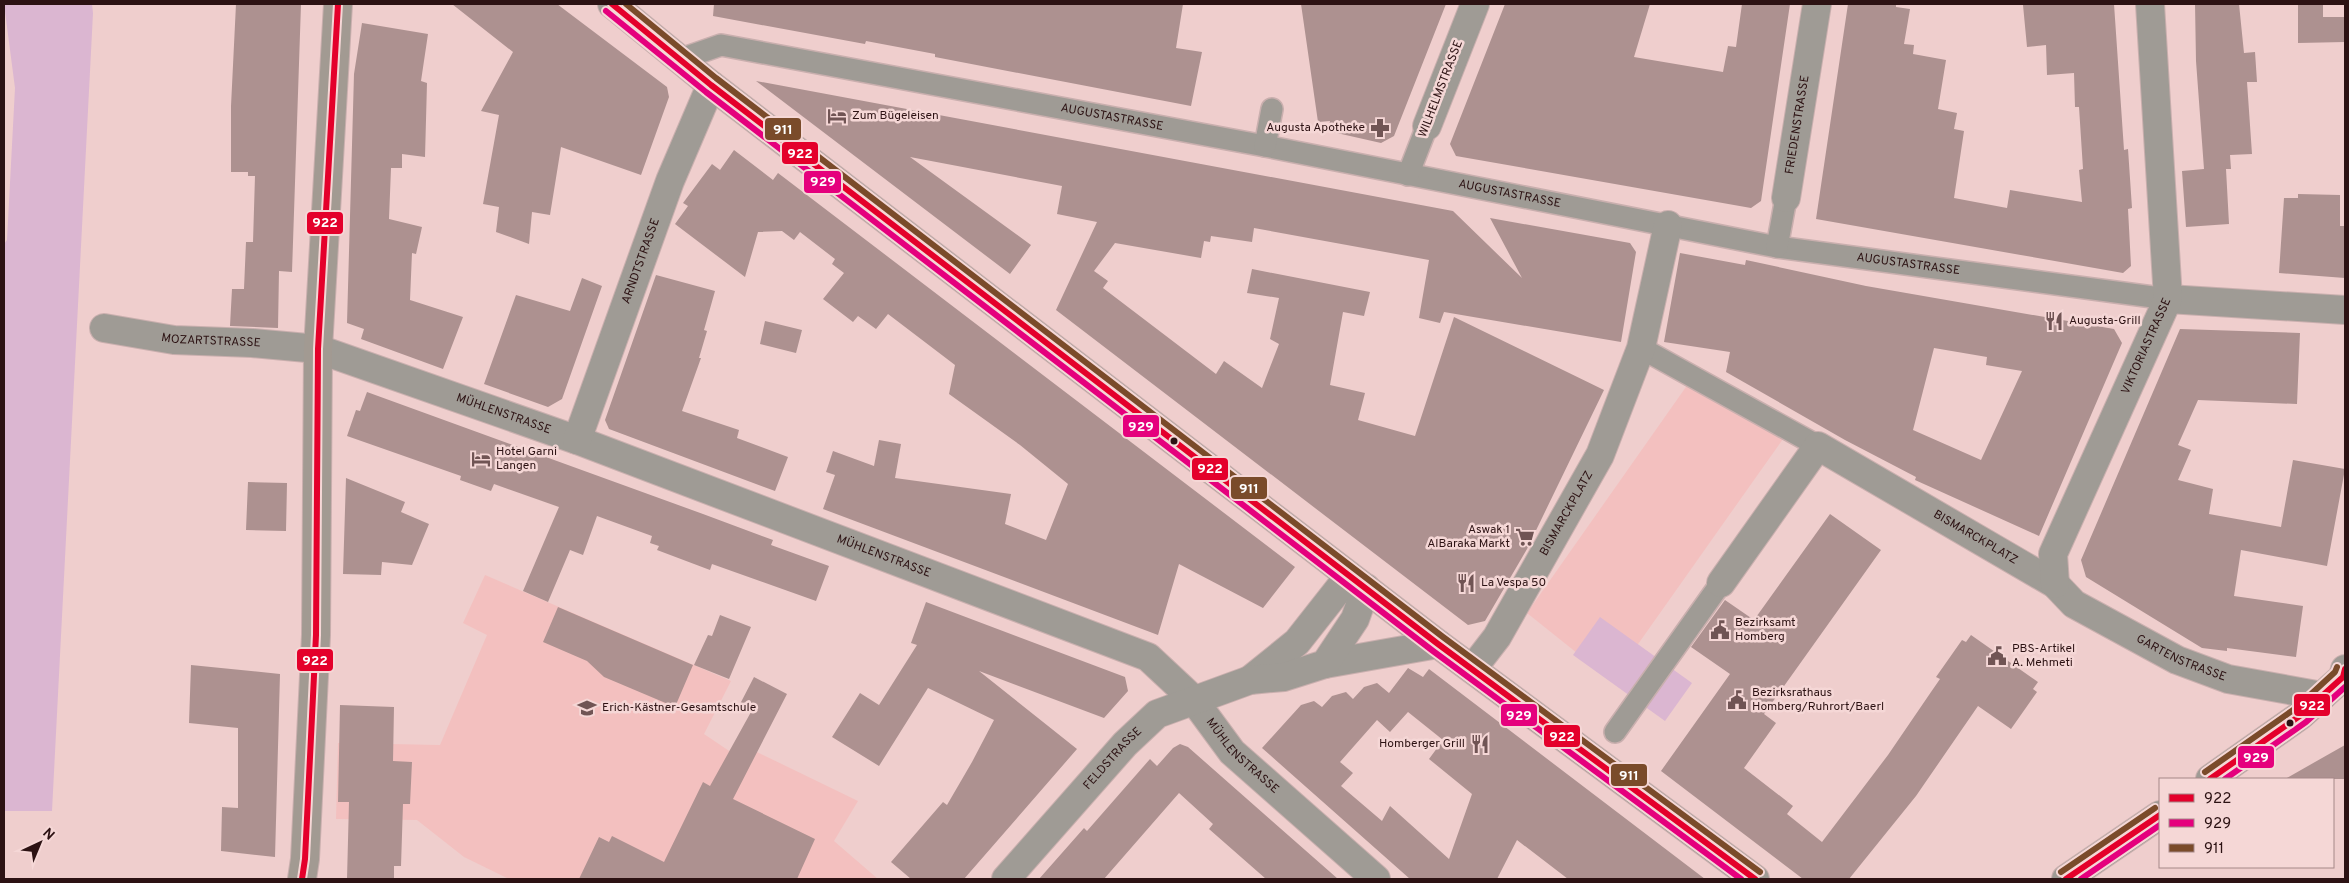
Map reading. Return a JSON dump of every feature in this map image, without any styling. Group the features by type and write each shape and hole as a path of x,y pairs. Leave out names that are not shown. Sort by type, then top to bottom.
{"main road":[{"path":"302,879 305,859 316,635 318,349 338,4"}],"street":[{"path":"612,4 711,85 1438,644 1473,668 1755,879"},
{"name":"WILHELMSTRASSE","path":"1408,175 1475,4"},
{"name":"FRIEDENSTRASSE","path":"1777,247 1817,4"},
{"name":"VIKTORIASTRASSE","path":"2055,584 2053,554 2168,299 2150,4"},
{"name":"AUGUSTASTRASSE","path":"681,59 721,45 1265,146 1777,247 2168,299 2345,310"},
{"name":"ARNDTSTRASSE","path":"577,440 670,181 711,85"},
{"path":"1265,146 1272,109"},
{"name":"BISMARCKPLATZ","path":"1473,668 1497,637 1600,455 1640,348 1668,225"},
{"name":"MOZARTSTRASSE","path":"104,328 174,340 252,342 318,349"},
{"name":"BISMARCKPLATZ","path":"1640,348 1818,446 2055,584"},
{"name":"MÜHLENSTRASSE","path":"318,349 577,440 1148,657 1193,700 1232,752 1376,879"},
{"path":"1615,732 1818,446"},
{"path":"1325,664 1355,618 1358,582"},
{"name":"FELDSTRASSE","path":"1250,680 1296,642 1358,582"},
{"name":"GARTENSTRASSE","path":"2055,584 2074,604 2177,660 2228,679 2322,696"},
{"name":"FELDSTRASSE","path":"1006,879 1125,744 1157,714 1250,680 1284,677 1325,664 1438,644"},
{"path":"2211,778 2301,715 2344,675"},
{"path":"2066,879 2159,816"}],"shaded area":[{"path":"4,4 92,4 93,13 52,811 4,811 4,244 7,240 15,88"},
{"path":"1700,367 1790,429 1612,681 1527,613"},
{"name":"Erich-Kästner-Gesamtschule","path":"485,575 731,681 704,734 750,765 757,752 858,801 834,841 878,879 509,879 464,857 417,820 336,819 338,743 440,745 487,635 463,623"},
{"path":"1600,617 1692,683 1665,721 1573,655"}],"building":[{"path":"236,4 301,4 292,272 279,271 278,328 230,326 232,289 244,289 246,242 253,242 255,176 248,176 248,172 231,172 231,106"},
{"path":"452,4 557,4 667,87 669,97 641,175 561,147 550,215 532,212 529,244 496,232 499,207 483,204 499,115 481,111 513,52"},
{"path":"714,4 1183,4 1176,48 1202,52 1191,106 935,57 935,54 866,41 865,44 713,16"},
{"path":"1301,4 1446,4 1394,136 1381,143 1328,131 1330,121 1318,122"},
{"path":"1505,4 1650,4 1634,57 1723,72 1728,46 1736,47 1742,4 1790,4 1761,201 1751,208 1456,156 1450,144"},
{"path":"1848,4 1896,4 1896,7 1910,9 1904,44 1914,45 1913,54 1946,60 1938,109 1957,113 1954,129 1964,131 1954,198 2007,208 2010,190 2082,202 2079,170 2083,169 2079,107 2075,107 2074,73 2047,75 2046,45 2027,47 2023,5 2114,4 2124,150 2128,149 2132,208 2128,209 2131,266 2123,273 1816,219"},
{"path":"2195,4 2239,4 2244,53 2255,52 2257,82 2247,82 2252,154 2230,155 2231,169 2226,169 2229,224 2186,227 2182,171 2204,169 2196,61"},
{"path":"2298,4 2323,4 2323,17 2345,17 2345,42 2298,43"},
{"path":"362,23 428,34 421,81 427,83 425,157 402,154 402,168 391,168 389,219 422,227 416,254 412,253 410,300 463,317 443,369 361,339 364,329 347,323 354,74"},
{"path":"756,81 1453,211 1522,278 1490,218 1630,243 1636,252 1621,342 1444,312 1440,323 1419,318 1429,260 1254,228 1252,242 1211,236 1210,242 1204,241 1201,258 1115,243 1094,271 1108,281 1103,288 1216,374 1224,361 1262,388 1279,344 1270,339 1279,298 1247,293 1252,269 1370,292 1364,316 1343,312 1330,385 1365,393 1358,420 1415,436 1454,317 1604,390 1527,549 1485,621 1468,625 1056,310 1097,222 1057,214 1062,186 910,157 1031,245 1010,274"},
{"path":"734,150 773,180 778,173 1295,567 1263,608 1179,564 1158,635 823,509 835,475 826,472 833,451 874,466 879,440 901,444 895,478 1011,494 1005,524 1046,540 1068,484 1020,445 949,394 955,365 888,314 876,329 858,316 853,322 823,299 844,273 832,264 835,259 800,232 794,240 782,231 758,232 745,277 675,224 688,206 683,203 712,164 720,170"},
{"path":"2298,194 2340,195 2340,226 2345,226 2345,278 2279,273 2284,198 2298,198"},
{"path":"1680,253 1745,265 1746,260 1866,286 2114,329 2122,343 2039,536 1915,480 1916,477 1845,440 1726,372 1730,352 1664,342","holes":["1934,348 1987,357 1986,365 2022,371 1981,460 1913,430"]},
{"path":"656,275 715,291 704,330 707,331 699,358 701,358 682,411 739,430 737,438 788,457 775,491 609,429 605,420"},
{"path":"582,278 602,286 562,399 548,407 484,384 516,295 570,311"},
{"path":"765,321 802,330 796,353 760,344"},
{"path":"2180,329 2300,333 2297,404 2198,400 2178,445 2191,450 2178,480 2213,489 2209,514 2281,527 2293,460 2345,469 2327,566 2241,550 2234,596 2303,606 2296,657 2227,648 2227,651 2202,648 2086,577 2081,560"},
{"path":"367,392 773,540 771,545 829,566 816,601 712,564 710,570 657,550 659,546 650,543 652,536 597,516 583,555 570,550 548,602 523,591 559,507 494,484 491,491 460,480 461,476 347,436 356,410 360,411"},
{"path":"346,478 405,502 401,512 429,524 412,565 382,562 381,575 343,574"},
{"path":"248,482 287,483 286,531 246,530"},
{"name":"Bezirksrathaus Homberg/Ruhrort/Baerl","path":"1830,514 1881,550 1764,714 1776,723 1744,768 1793,806 1787,814 1822,842 1888,755 1940,679 1936,677 1962,640 1966,642 1971,635 2038,682 2033,689 2037,692 2011,729 1978,706 1916,796 1849,879 1803,879 1661,771 1730,674 1691,647 1725,600 1754,620"},
{"path":"926,602 1125,677 1128,691 1104,718 979,671 1077,749 964,879 911,879 891,862 943,802 947,805 994,720 928,688 879,766 832,737 860,693 879,705 917,645 911,643"},
{"path":"558,607 693,665 675,707 604,677 587,661 543,642"},
{"path":"720,615 751,627 729,679 694,665 708,635 712,636"},
{"path":"191,665 280,674 275,857 221,851 222,807 238,808 238,728 189,723"},
{"path":"1408,668 1423,677 1429,669 1705,879 1568,879 1517,840 1497,879 1410,879 1262,748 1301,705 1314,701 1322,707 1332,696 1346,692 1353,699 1364,687 1377,683 1389,693","holes":["1408,712 1443,740 1429,759 1472,794 1449,859 1390,806 1382,821 1341,786 1353,773 1340,762 1377,720 1390,732"]},
{"path":"754,677 787,694 733,799 815,839 797,879 579,879 599,837 609,842 612,836 664,862 703,782 710,786 751,712 739,706"},
{"path":"340,705 394,707 393,761 412,762 410,804 403,804 401,866 394,866 394,879 347,879 349,802 338,802"},
{"path":"1180,744 1188,747 1338,879 1266,879 1209,829 1213,824 1179,793 1104,879 1039,879 1084,828 1087,831 1150,759 1157,766 1173,748"},
{"path":"2345,745 2345,779 2287,778"}],"transit line":[{"name":"922","path":"302,879 305,859 316,635 318,349 338,4"},
{"name":"922","path":"612,4 711,85 1438,644 1755,879"},
{"name":"911","path":"626,4 716,78 1443,637 1760,872"},
{"name":"929","path":"606,11 706,92 1433,651 1741,879"},
{"name":"911","path":"2205,772 2296,708 2335,672 2337,667"},
{"name":"922","path":"2211,778 2301,715 2343,677 2345,669"},
{"name":"929","path":"2226,778 2306,722 2345,687"},
{"name":"911","path":"2061,872 2155,808"},
{"name":"922","path":"2066,879 2159,816"},
{"name":"929","path":"2081,879 2159,826"}],"place":[{"name":"Zum Bügeleisen","path":"837,116"},
{"name":"Augusta Apotheke","path":"1380,128"},
{"name":"Augusta-Grill","path":"2054,321"},
{"name":"Hotel Garni Langen","path":"481,459"},
{"name":"Aswak 1 AlBaraka Markt","path":"1525,537"},
{"name":"La Vespa 50","path":"1466,583"},
{"name":"Bezirksamt Homberg","path":"1720,630"},
{"name":"PBS-Artikel A. Mehmeti","path":"1997,656"},
{"name":"Bezirksrathaus Homberg/Ruhrort/Baerl","path":"1737,700"},
{"name":"Erich-Kästner-Gesamtschule","path":"587,708"},
{"name":"Homberger Grill","path":"1480,744"}]}
